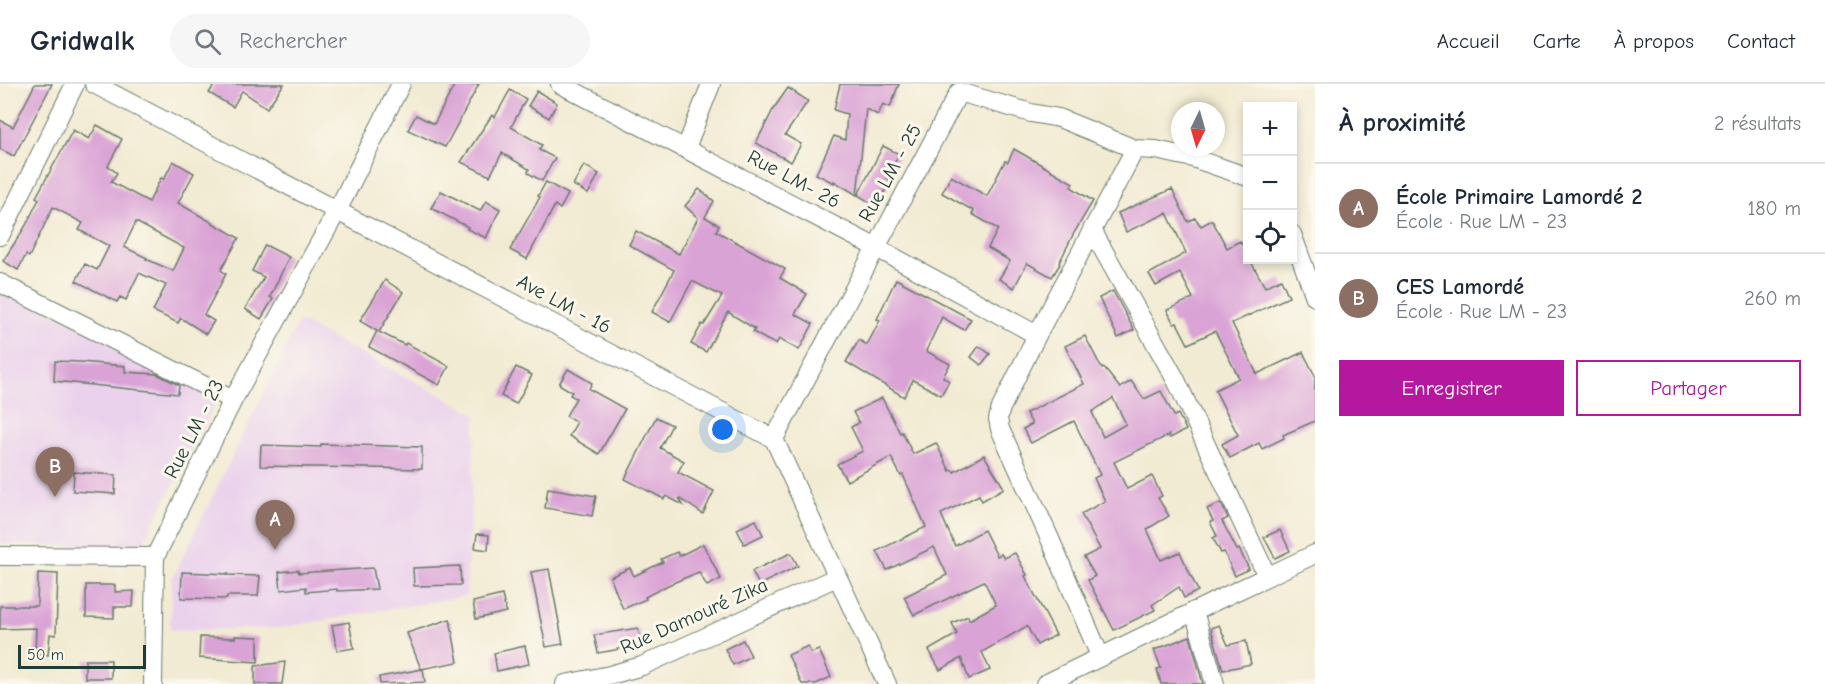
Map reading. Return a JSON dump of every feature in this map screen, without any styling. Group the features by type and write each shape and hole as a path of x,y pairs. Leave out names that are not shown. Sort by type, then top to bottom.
{"street":[{"path":"0,236 75,84"},
{"name":"Ave LM - 16","path":"94,84 774,439"},
{"name":"Rue LM - 23","path":"153,684 155,557 233,400 337,211 401,84"},
{"name":"Rue LM- 26","path":"560,84 875,247 1036,335"},
{"path":"686,148 711,84"},
{"name":"Rue LM - 25","path":"774,439 830,336 952,88 1030,113 1059,118 1135,149 1156,150 1193,158 1243,175"},
{"path":"1100,657 1000,429 998,419 1001,408 1036,335 1135,149"},
{"path":"1092,230 1176,380 1267,576"},
{"path":"1297,245 1315,297"},
{"path":"0,283 233,400"},
{"path":"774,439 887,684"},
{"path":"1045,684 1315,554"},
{"path":"0,556 155,557"},
{"name":"Rue Damouré Zika","path":"565,684 642,666 837,577"},
{"path":"1194,611 1215,684"}],"shaded area":[{"path":"0,287 220,395 140,549 0,544"},
{"path":"299,321 476,414 466,596 280,628 170,630 172,579"}],"building":[{"path":"35,84 52,84 14,156 0,149 0,120 13,127"},
{"path":"215,84 284,84 267,108 242,91 233,107 209,93"},
{"path":"455,84 479,84 445,147 408,130 416,115 434,124"},
{"path":"840,84 899,84 890,107 883,104 878,115 866,109 857,195 834,181 834,183 816,174 834,136 845,140 847,114 834,110"},
{"path":"788,88 808,101 785,135 801,144 791,162 756,143 774,108"},
{"path":"510,90 526,99 511,127 542,145 539,150 555,158 542,181 528,173 529,169 502,153 490,176 461,162 492,115 495,117"},
{"path":"537,91 557,103 549,118 528,106"},
{"path":"97,125 122,139 108,166 117,173 111,182 149,202 173,161 194,173 178,203 239,238 221,270 226,274 204,315 214,321 206,334 181,318 178,323 153,311 166,285 139,273 126,300 120,297 117,302 76,281 85,264 97,270 109,246 79,230 83,223 53,207 29,257 26,255 18,270 3,261 25,227 39,199 36,197 73,130 89,139","holes":["136,222 184,248 173,271 124,247"]},
{"path":"883,146 899,154 887,178 891,181 876,206 858,195"},
{"path":"1014,149 1073,183 1071,187 1093,201 1052,277 1027,263 1014,288 999,279 1010,261 988,248 998,229 972,214 974,211 942,193 951,176 987,196 1005,161 1008,162"},
{"path":"584,165 599,174 588,194 573,185"},
{"path":"546,182 568,194 560,209 555,205 527,259 510,250"},
{"path":"699,189 714,201 705,217 719,225 716,231 785,269 780,278 807,294 795,314 813,324 799,350 779,339 776,344 767,340 753,332 755,329 728,312 706,352 691,344 722,296 692,281 670,322 652,312 674,270 629,245 636,231 679,254 698,218 685,206"},
{"path":"1172,189 1188,222 1195,218 1201,226 1212,220 1227,248 1240,241 1243,246 1243,264 1252,264 1265,287 1281,279 1289,297 1232,323 1257,374 1303,352 1315,376 1315,421 1283,435 1284,438 1262,449 1259,443 1230,458 1222,444 1238,435 1215,390 1239,378 1215,331 1188,344 1177,323 1174,324 1167,310 1193,298 1180,273 1156,286 1149,274 1186,253 1167,213 1126,232 1118,213"},
{"path":"441,191 480,211 486,201 500,209 486,238 431,208"},
{"path":"265,245 289,257 270,297 273,299 261,319 245,309 264,277 252,271"},
{"path":"896,279 971,319 964,330 942,317 926,351 950,364 943,377 949,381 941,395 913,380 904,397 846,362 859,340 867,345 880,320 877,319"},
{"path":"385,280 403,292 379,332 405,345 406,343 449,366 439,385 369,347 377,331 360,321"},
{"path":"1113,291 1134,330 1118,338 1099,298"},
{"path":"1085,336 1102,369 1104,368 1120,388 1131,381 1144,399 1161,391 1174,416 1178,414 1186,430 1170,438 1169,435 1114,462 1127,489 1152,476 1162,496 1158,498 1169,516 1147,529 1161,560 1180,552 1198,591 1184,598 1179,587 1152,605 1155,610 1114,630 1088,580 1095,576 1084,557 1100,549 1081,514 1105,501 1094,478 1100,475 1074,421 1031,443 1023,429 1032,424 1026,413 1084,384 1065,346","holes":["1113,398 1126,424 1103,437 1092,412"]},
{"path":"979,346 990,354 981,365 971,357"},
{"path":"55,361 125,366 125,372 157,374 179,385 178,394 54,381"},
{"path":"516,367 532,375 516,404 501,396"},
{"path":"568,369 592,383 589,389 625,409 599,454 569,436 577,422 566,416 576,398 570,395 572,392 559,384"},
{"path":"882,398 913,454 936,443 950,471 954,472 984,455 1004,488 982,501 979,495 941,514 955,546 984,530 997,556 1001,554 1004,558 1015,553 1056,635 1037,645 1027,626 982,652 990,670 969,679 961,658 940,670 929,650 957,634 952,623 968,616 969,620 996,605 984,581 914,615 904,597 947,575 934,547 887,570 877,551 926,527 903,475 901,476 891,457 847,481 837,464 863,451 851,427 859,423 853,412"},
{"path":"656,417 672,425 660,448 684,461 678,472 714,491 703,514 679,498 683,505 666,496 664,499 625,479"},
{"path":"321,444 422,447 422,469 260,466 261,445 321,447"},
{"path":"74,472 116,475 115,494 73,491"},
{"path":"548,488 596,496 592,516 545,508"},
{"path":"1221,503 1228,518 1222,521 1249,569 1235,576 1224,552 1221,553 1213,538 1217,536 1207,509"},
{"path":"756,520 763,535 744,544 737,529"},
{"path":"1280,530 1290,551 1275,558 1264,537"},
{"path":"477,534 489,535 488,550 475,548"},
{"path":"703,544 721,579 707,586 699,572 668,585 645,597 646,599 623,609 610,577 630,568 634,576 663,562 661,559 677,552 679,556"},
{"path":"791,553 798,566 759,585 752,571"},
{"path":"460,566 461,585 414,586 413,568"},
{"path":"373,568 377,589 306,592 306,587 281,590 279,572 298,570 299,573"},
{"path":"549,569 563,644 546,647 531,572"},
{"path":"182,572 260,576 258,596 227,596 227,599 181,598"},
{"path":"38,573 58,574 56,635 50,634 48,655 35,654 36,628 0,629 0,606 37,606"},
{"path":"86,585 115,585 115,592 134,591 133,607 114,607 114,618 86,617"},
{"path":"502,595 506,612 476,619 473,602"},
{"path":"450,619 458,662 421,669 407,633"},
{"path":"349,622 354,648 337,651 332,625"},
{"path":"1219,625 1228,645 1246,641 1251,664 1223,670 1211,628"},
{"path":"638,628 642,641 598,653 594,635"},
{"path":"235,636 258,637 258,662 199,658 200,637 235,638"},
{"path":"1190,636 1203,684 1161,684 1157,669 1161,668 1154,650"},
{"path":"743,640 751,656 733,665 725,649"},
{"path":"525,646 529,664 497,671 494,653"},
{"path":"808,646 811,653 819,650 831,677 816,684 802,684 788,655"},
{"path":"85,660 111,660 111,678 85,678"},
{"path":"285,662 282,684 255,684 255,666"},
{"path":"423,669 425,682 380,684 379,677"}],"place":[{"name":"CES Lamordé","path":"55,497"},
{"name":"École Primaire Lamordé 2","path":"275,550"}]}
